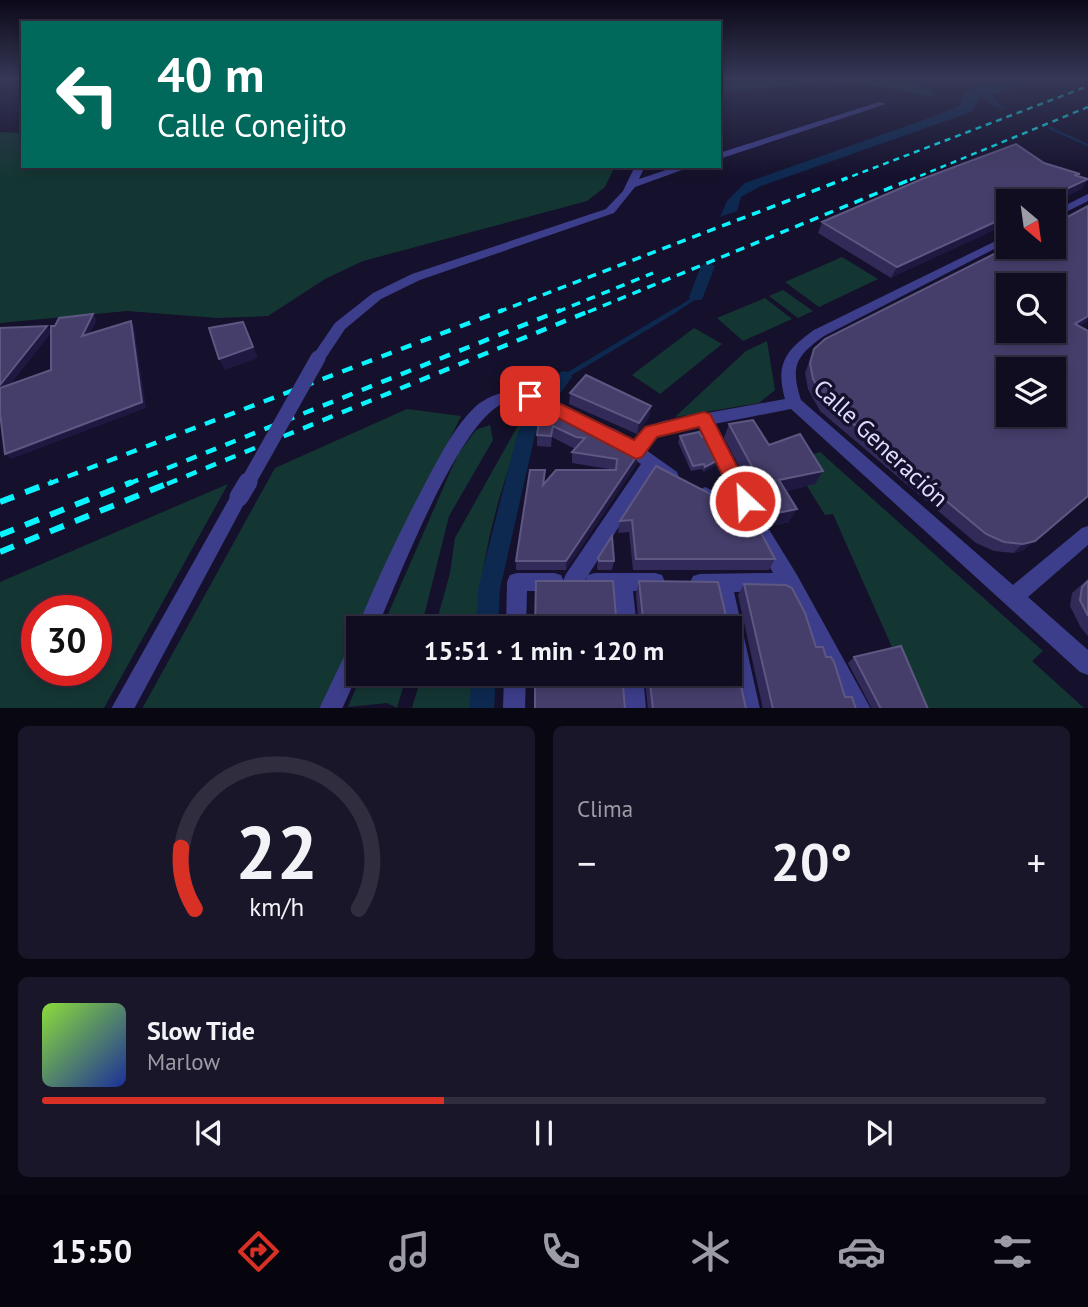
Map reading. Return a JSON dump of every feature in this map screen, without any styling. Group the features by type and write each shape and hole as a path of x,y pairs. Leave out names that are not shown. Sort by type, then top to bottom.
{"street":[{"path":"721,155 857,112"},
{"path":"123,708 318,358 340,326 377,296 416,277 610,211 631,185 639,168"},
{"path":"631,185 682,168"},
{"path":"1066,209 1088,197"},
{"name":"Calle Generación","path":"996,244 820,333 795,350 786,379 794,403 1088,664"},
{"path":"373,616 433,486 472,420 497,400 541,400 620,440 666,474 753,519"},
{"path":"573,581 644,458 651,432 704,419 794,403"},
{"path":"704,419 753,519 859,708"},
{"path":"1012,598 1088,534"},
{"path":"516,616 517,582 790,582"},
{"path":"622,582 626,616"},
{"path":"722,583 749,708"},
{"path":"330,708 346,675"},
{"path":"514,708 515,686"},
{"path":"633,686 635,708"}],"green space":[{"path":"0,132 21,133 21,168 614,168 605,187 587,201 363,261 325,279 268,316 218,318 127,311 0,323"},
{"path":"842,257 878,279 819,307 785,282"},
{"path":"783,290 813,311 798,318 769,296"},
{"path":"765,298 792,319 743,341 717,318"},
{"path":"694,328 722,344 660,394 632,375"},
{"path":"767,341 775,390 759,403 675,417 746,351"},
{"path":"530,404 535,406 503,485 495,514 477,616 438,616 450,573 455,538"},
{"path":"407,409 461,416 364,616 346,616 346,654 320,708 143,708 275,468"},
{"path":"490,425 493,440 449,516 424,616 387,616 458,454 476,430"},
{"path":"820,452 1043,651 1032,661 1084,708 919,708 833,514 825,515 807,486 799,459"},
{"path":"228,484 104,708 0,708 0,582"},
{"path":"357,686 403,686 397,708 387,703 348,707"},
{"path":"418,686 471,686 470,708 412,708"}],"water":[{"path":"944,112 971,112 761,186 741,197 737,211 720,217 727,201 745,183"}],"building":[{"path":"1016,144 1044,163 1088,179 1066,189 996,189 996,222 897,267 822,222 922,179"},
{"path":"1088,206 1088,316 1075,324 1088,331 1088,496 1035,541 1023,544 1004,542 986,534 826,401 813,379 810,363 814,349 825,339 996,253 996,259 1066,259 1066,218"},
{"path":"93,314 82,336 131,321 142,402 5,454 0,388 51,370 51,326 55,326 59,318"},
{"path":"243,322 253,347 219,359 209,328"},
{"path":"47,326 0,385 0,328"},
{"path":"586,375 651,406 639,423 570,393"},
{"path":"557,407 614,436 638,454 566,561 516,561 530,470 545,470 543,485 556,470 616,470 617,459 572,452 585,438 576,437 553,426 551,436 537,435 541,408"},
{"path":"753,420 769,445 800,434 823,471 779,480 797,509 777,513 729,424"},
{"path":"699,432 702,437 706,436 718,460 705,467 704,464 693,466 680,436"},
{"path":"656,466 722,500 718,507 758,527 775,559 636,559 632,520 620,521"},
{"path":"612,536 614,561 599,561 598,558"},
{"path":"536,581 613,581 616,616 535,616"},
{"path":"639,581 718,582 726,616 643,616"},
{"path":"1088,581 1088,616 1080,600 1082,587"},
{"path":"744,584 786,585 792,588 805,613 816,647 823,647 826,657 831,657 845,697 852,697 856,708 773,708"},
{"path":"901,646 928,708 880,708 854,657"},
{"path":"535,686 623,686 625,708 535,708"},
{"path":"650,686 741,686 746,708 653,708"}],"waterway":[{"path":"1050,128 1088,145"},
{"path":"696,297 708,266"},
{"path":"673,312 696,297"},
{"path":"564,377 676,310"},
{"path":"488,616 489,589 526,435 537,412 564,377"},
{"path":"481,708 483,686"}],"railway":[{"path":"842,180 1020,112"},
{"path":"910,180 1076,112"},
{"path":"498,312 847,178"},
{"path":"588,312 914,178"},
{"path":"557,312 653,273"},
{"path":"48,484 503,310"},
{"path":"128,484 561,310"},
{"path":"167,484 592,310"},
{"path":"0,502 52,482"},
{"path":"0,535 132,482"},
{"path":"0,552 171,482"}],"route":[{"path":"530,396 620,440 636,452 651,432 704,419 745,501"}]}
